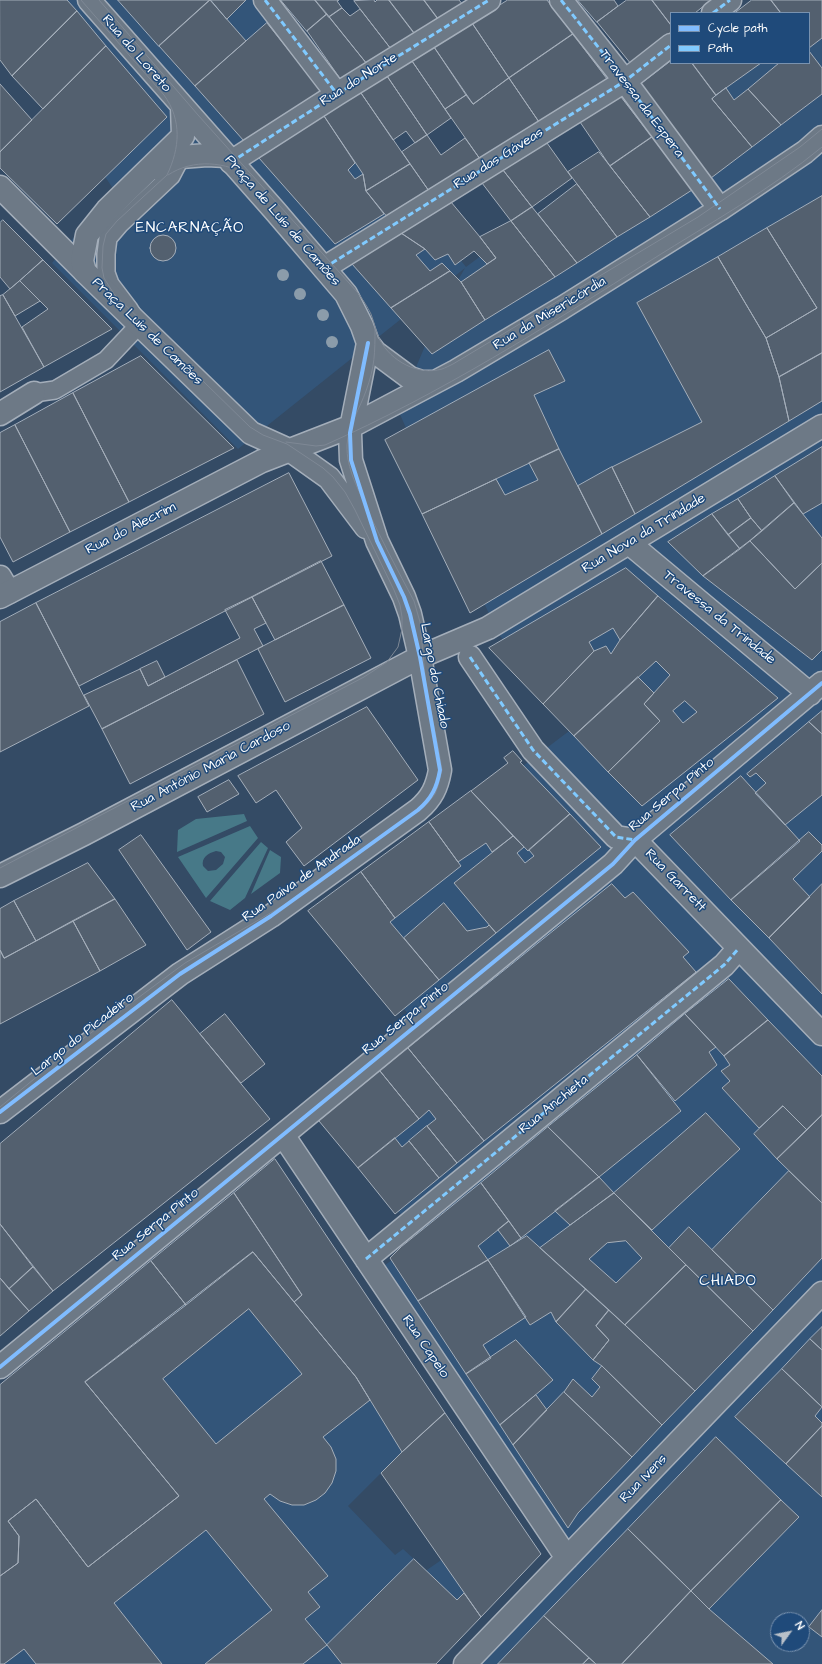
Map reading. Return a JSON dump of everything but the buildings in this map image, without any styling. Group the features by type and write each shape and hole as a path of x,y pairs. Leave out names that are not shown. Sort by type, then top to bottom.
{"street":[{"name":"Rua do Loreto","path":"89,0 182,108"},
{"path":"265,0 337,94"},
{"name":"Rua do Norte","path":"229,159 489,0"},
{"name":"Travessa da Espera","path":"560,0 625,81 720,209"},
{"path":"714,12 730,0"},
{"name":"Rua das Gáveas","path":"324,268 625,81 670,46"},
{"path":"182,108 183,136"},
{"name":"Praça de Luís de Camões","path":"182,108 229,159 346,294 362,326 368,343"},
{"name":"Praça Luís de Camões","path":"183,136 107,210 87,235 82,261 85,272 250,433 291,450"},
{"name":"Rua da Misericórdia","path":"262,461 352,426 435,382 562,308 720,209 805,152 822,137"},
{"name":"Praça Luís de Camões","path":"149,170 181,157 206,155 229,159"},
{"path":"0,187 85,272"},
{"path":"368,343 381,356 410,378 422,382 435,382"},
{"path":"352,426 368,343"},
{"path":"0,414 34,393"},
{"name":"Largo do Chiado","path":"352,426 350,443 351,460 377,541 404,597 410,614 420,657 440,770 437,786 432,796"},
{"name":"Rua Nova da Trindade","path":"467,648 488,628 822,426"},
{"name":"Largo do Chiado","path":"291,450 329,478 377,541"},
{"name":"Rua do Alecrim","path":"3,589 262,461"},
{"name":"Travessa da Trindade","path":"629,543 816,689"},
{"name":"Largo do Chiado","path":"420,657 467,648"},
{"name":"Rua Garrett","path":"467,648 533,750 616,837 635,840 822,1034"},
{"name":"Rua António Maria Cardoso","path":"0,876 84,834 420,657"},
{"name":"Rua Serpa Pinto","path":"0,1367 613,864 635,840 816,689"},
{"name":"Rua Paiva de Andrada","path":"180,974 271,916 418,810 432,796"},
{"name":"Rua Anchieta","path":"366,1259 724,965 739,948"},
{"name":"Largo do Picadeiro","path":"0,1112 180,974"},
{"name":"Rua Capelo","path":"283,1135 567,1558"},
{"name":"Rua Ivens","path":"465,1664 822,1293"}],"lane":[{"path":"34,393 55,390 106,360 139,325 110,284 106,273 108,238 120,224 170,176 181,157 183,136"}],"shaded area":[{"path":"0,0 255,0 466,267 738,64 810,64 810,12 822,0 822,1664 467,1664 575,1559 385,1265 421,1239 327,1123 426,1037 329,913 581,722 498,634 398,410 438,315 465,268 238,449 52,263 114,190 0,21"},
{"path":"244,814 247,821 177,852 178,830 196,819"},
{"path":"250,826 258,838 206,898 178,857","holes":["213,852 221,852 225,857 223,864 216,870 208,871 203,866 204,858"]},
{"path":"261,842 268,848 245,898 230,910 210,901"},
{"path":"270,850 281,857 280,873 251,894"},
{"path":"253,1252 356,1377 402,1452 348,1506 395,1555 403,1549 414,1559 345,1627 480,1533 513,1579 393,1664 0,1664 85,1382"}],"tram line":[{"path":"0,868 364,677 387,662 398,647 402,629 400,605 394,590 355,510 345,492 333,477 323,468 287,444 263,435 250,427 114,294 104,278 102,268 103,246 106,234 117,221 167,175 175,155 177,134 174,114 164,95 81,0"},
{"path":"99,0 198,115 358,293 371,314 380,340 385,348 406,365 424,370 433,371 453,364 698,217 800,147 822,129"},
{"path":"286,442 316,446 325,445 410,404 533,334 739,206 782,178 822,147"},
{"path":"168,175 188,166 210,164 231,168 251,176"},
{"path":"0,1107 84,1038 185,963 313,888 427,804 435,794 442,770 426,686 420,622 414,601 379,534 357,487 347,454 350,431 366,391 373,367 375,352 375,328"}],"marked path":[{"path":"265,0 337,94"},
{"path":"231,162 337,94 489,0"},
{"path":"561,0 625,81 720,209"},
{"path":"714,12 730,0"},
{"path":"324,268 625,81 670,46"},
{"path":"470,657 533,750 616,837 635,840"},
{"path":"366,1259 724,965 739,948"}],"cycle path":[{"path":"0,1112 180,974 271,916 418,810 433,792 440,770 420,657 410,614 404,597 377,541 351,460 350,433 368,343"},
{"path":"0,1367 613,864 635,840 822,683"}],"district":[{"name":"ENCARNAÇÃO","path":"190,229"},
{"name":"CHIADO","path":"728,1282"}]}
